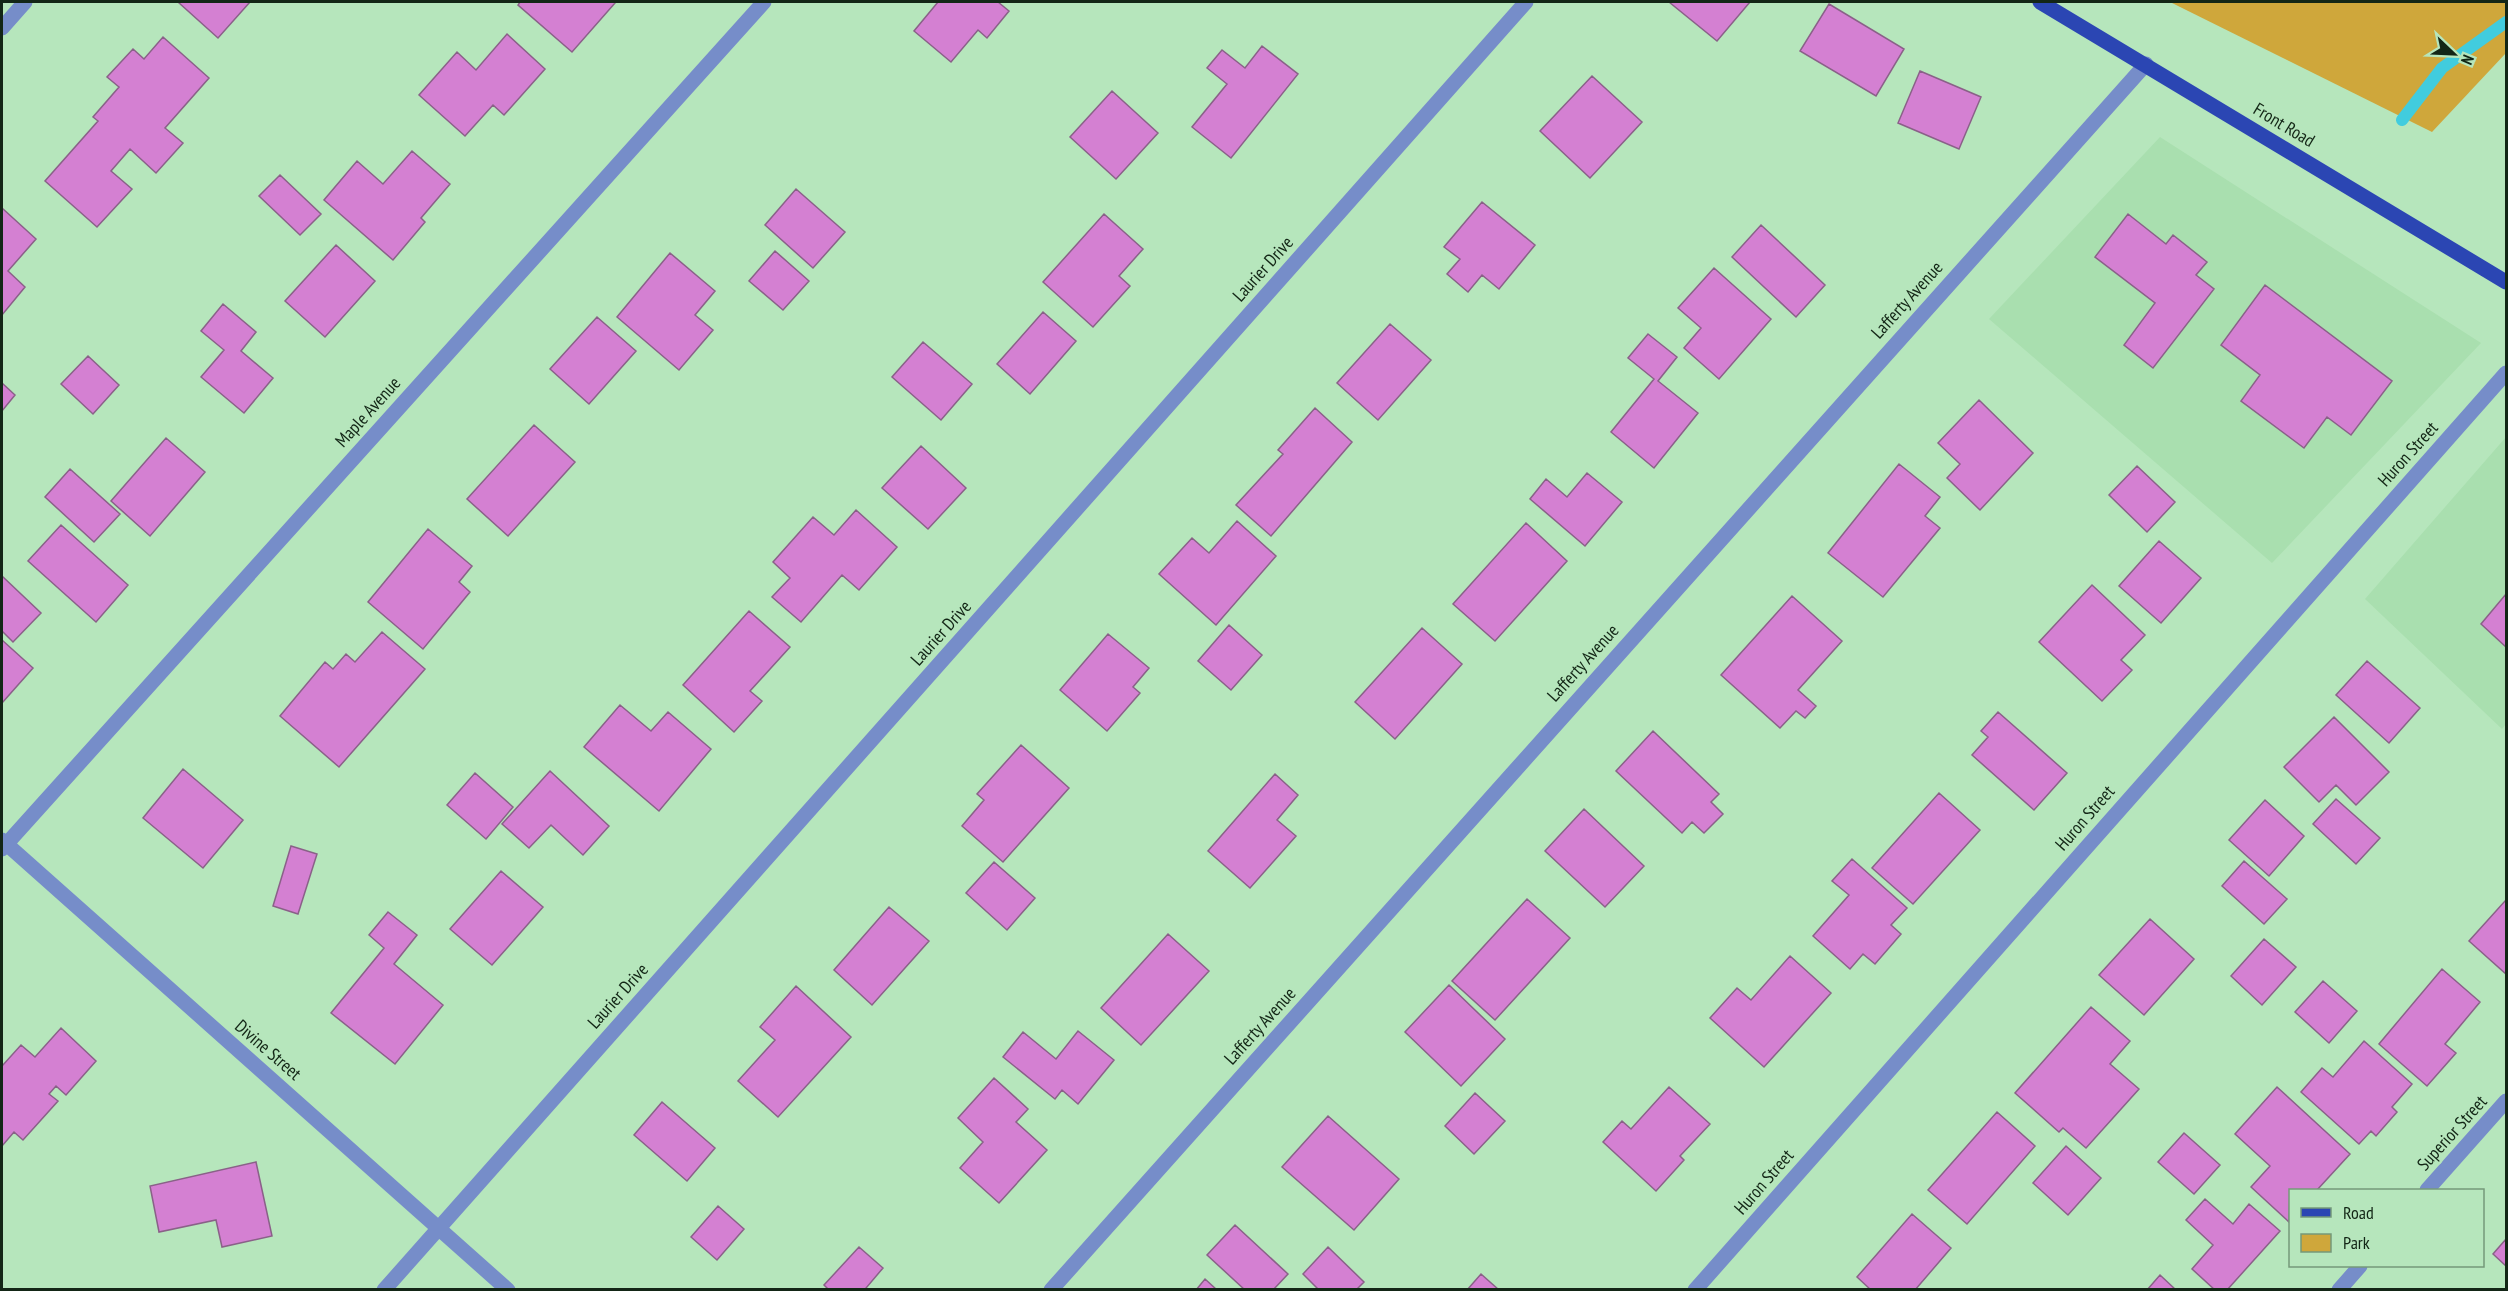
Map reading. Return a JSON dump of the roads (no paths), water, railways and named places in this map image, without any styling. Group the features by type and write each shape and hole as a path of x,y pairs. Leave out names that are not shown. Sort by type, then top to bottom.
{"main road":[{"name":"Front Road","path":"2040,2 2506,282"}],"street":[{"path":"2,28 25,2"},
{"name":"Maple Avenue","path":"3,844 764,2"},
{"name":"Laurier Drive","path":"384,1290 1526,2"},
{"name":"Lafferty Avenue","path":"1051,1290 2146,64"},
{"name":"Huron Street","path":"1695,1290 2506,373"},
{"name":"Divine Street","path":"3,844 508,1290"},
{"name":"Superior Street","path":"2429,1189 2506,1101"},
{"path":"2339,1290 2359,1267"}],"waterway":[{"path":"2402,120 2442,68 2506,22"}]}
